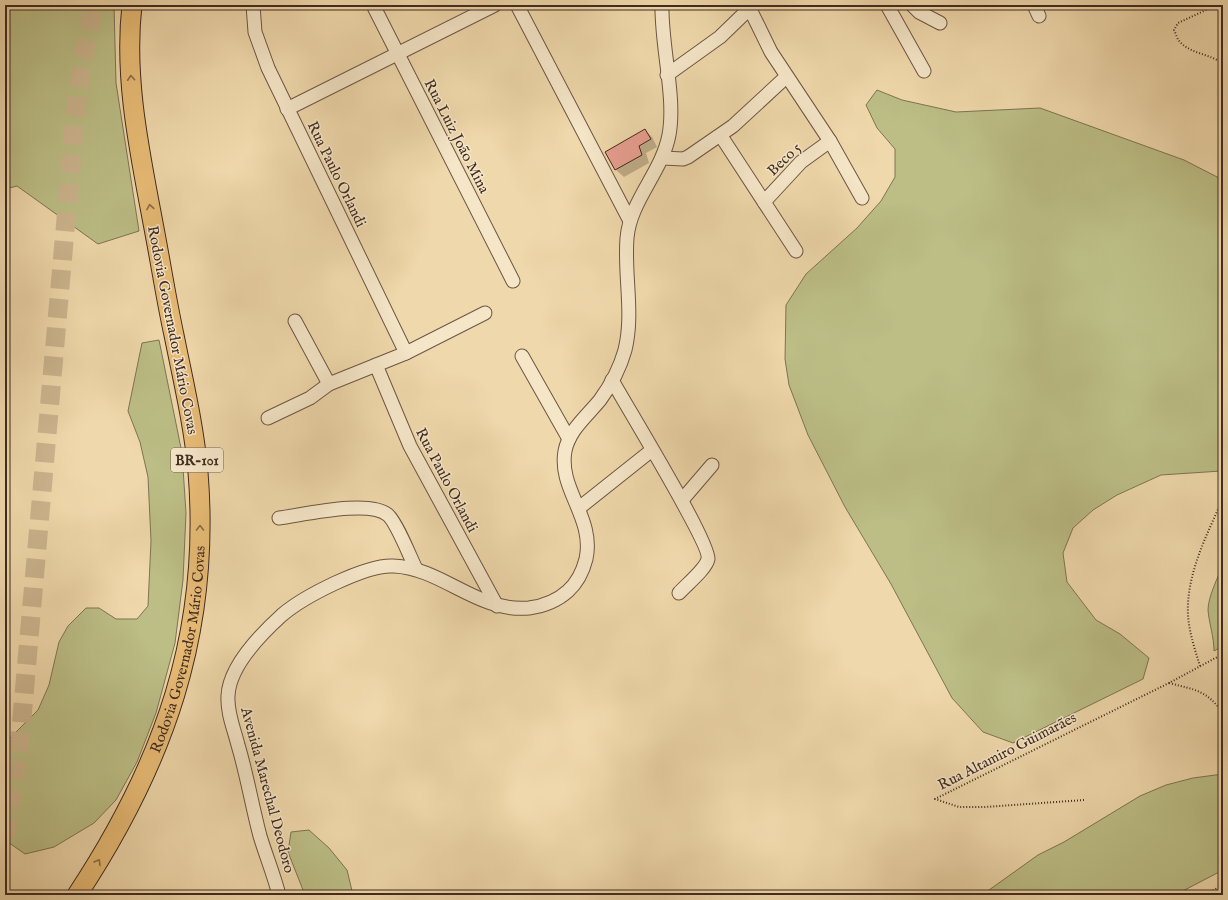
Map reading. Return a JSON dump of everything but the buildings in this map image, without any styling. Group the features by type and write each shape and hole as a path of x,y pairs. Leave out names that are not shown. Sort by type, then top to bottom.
{"highway":[{"name":"Rodovia Governador Mário Covas","path":"77,895 133,802 166,725 186,659 198,588 200,507 193,436 134,110 130,45 132,5"}],"street":[{"name":"Rua Paulo Orlandi","path":"253,5 260,50 287,110 406,353"},
{"name":"Rua Luiz João Mina","path":"373,5 513,281"},
{"path":"287,110 495,5"},
{"path":"517,5 630,221"},
{"name":"Avenida Marechal Deodoro","path":"279,895 260,837 238,744 230,720 228,698 230,681 254,644 281,616 296,605 365,570 382,566 399,566 416,570 497,606 512,608 543,606 567,593 576,582 584,568 588,536 565,470 565,453 569,439 601,398 619,368 626,347 628,327 626,253 630,221 663,158 670,127 662,24 662,5"},
{"path":"887,5 924,71"},
{"path":"912,5 920,12 940,23"},
{"path":"667,75 720,37 749,6 771,52 786,77 830,141 862,198"},
{"path":"663,158 683,159 721,136 786,77"},
{"path":"721,136 796,251"},
{"name":"Beco 5","path":"764,202 802,162 830,141"},
{"path":"268,418 310,398 329,384 406,353 485,313"},
{"path":"295,321 329,384"},
{"path":"522,356 569,439"},
{"name":"Rua Paulo Orlandi","path":"376,365 410,446 497,606"},
{"path":"612,380 682,500 702,538 708,558 705,566 678,593"},
{"path":"579,508 652,450"},
{"path":"682,500 712,465"},
{"path":"279,518 354,508 368,507 379,510 388,515 394,524 416,570"}],"path":[{"path":"1207,5 1208,9 1178,23 1174,30 1180,42 1194,50 1215,58 1223,64"},
{"path":"1200,666 1188,616 1189,592 1197,559 1223,498"},
{"name":"Rua Altamiro Guimarães","path":"1084,800 985,807 959,806 935,799 1169,683 1223,654"},
{"path":"1169,683 1197,690 1212,699 1223,713"},
{"path":"1205,895 1223,885"}],"green space":[{"path":"5,5 114,5 116,83 139,231 98,244 17,186 5,189"},
{"path":"877,90 902,100 956,112 1040,108 1184,160 1223,180 1223,468 1221,471 1161,475 1117,495 1093,510 1073,528 1063,553 1067,582 1096,620 1120,634 1149,658 1143,679 1013,743 983,732 952,698 891,584 845,507 808,435 789,385 785,359 786,305 806,274 857,228 881,201 895,177 895,149 877,128 866,105"},
{"path":"159,340 182,453 186,513 183,580 175,643 156,713 137,762 116,800 94,823 54,847 25,854 5,840 5,743 38,710 49,685 59,642 68,626 86,608 99,608 116,619 137,619 148,606 151,541 148,477 140,442 128,411 142,343"},
{"path":"1223,565 1223,646 1214,651 1208,605"},
{"path":"1223,774 1223,870 1175,895 982,895 1038,855 1064,842 1140,796 1166,785 1193,778"},
{"path":"309,830 329,848 347,870 353,895 305,895 288,852 291,832"}],"tunnel":[{"path":"5,837 20,740 75,117 82,64 94,5"}]}
